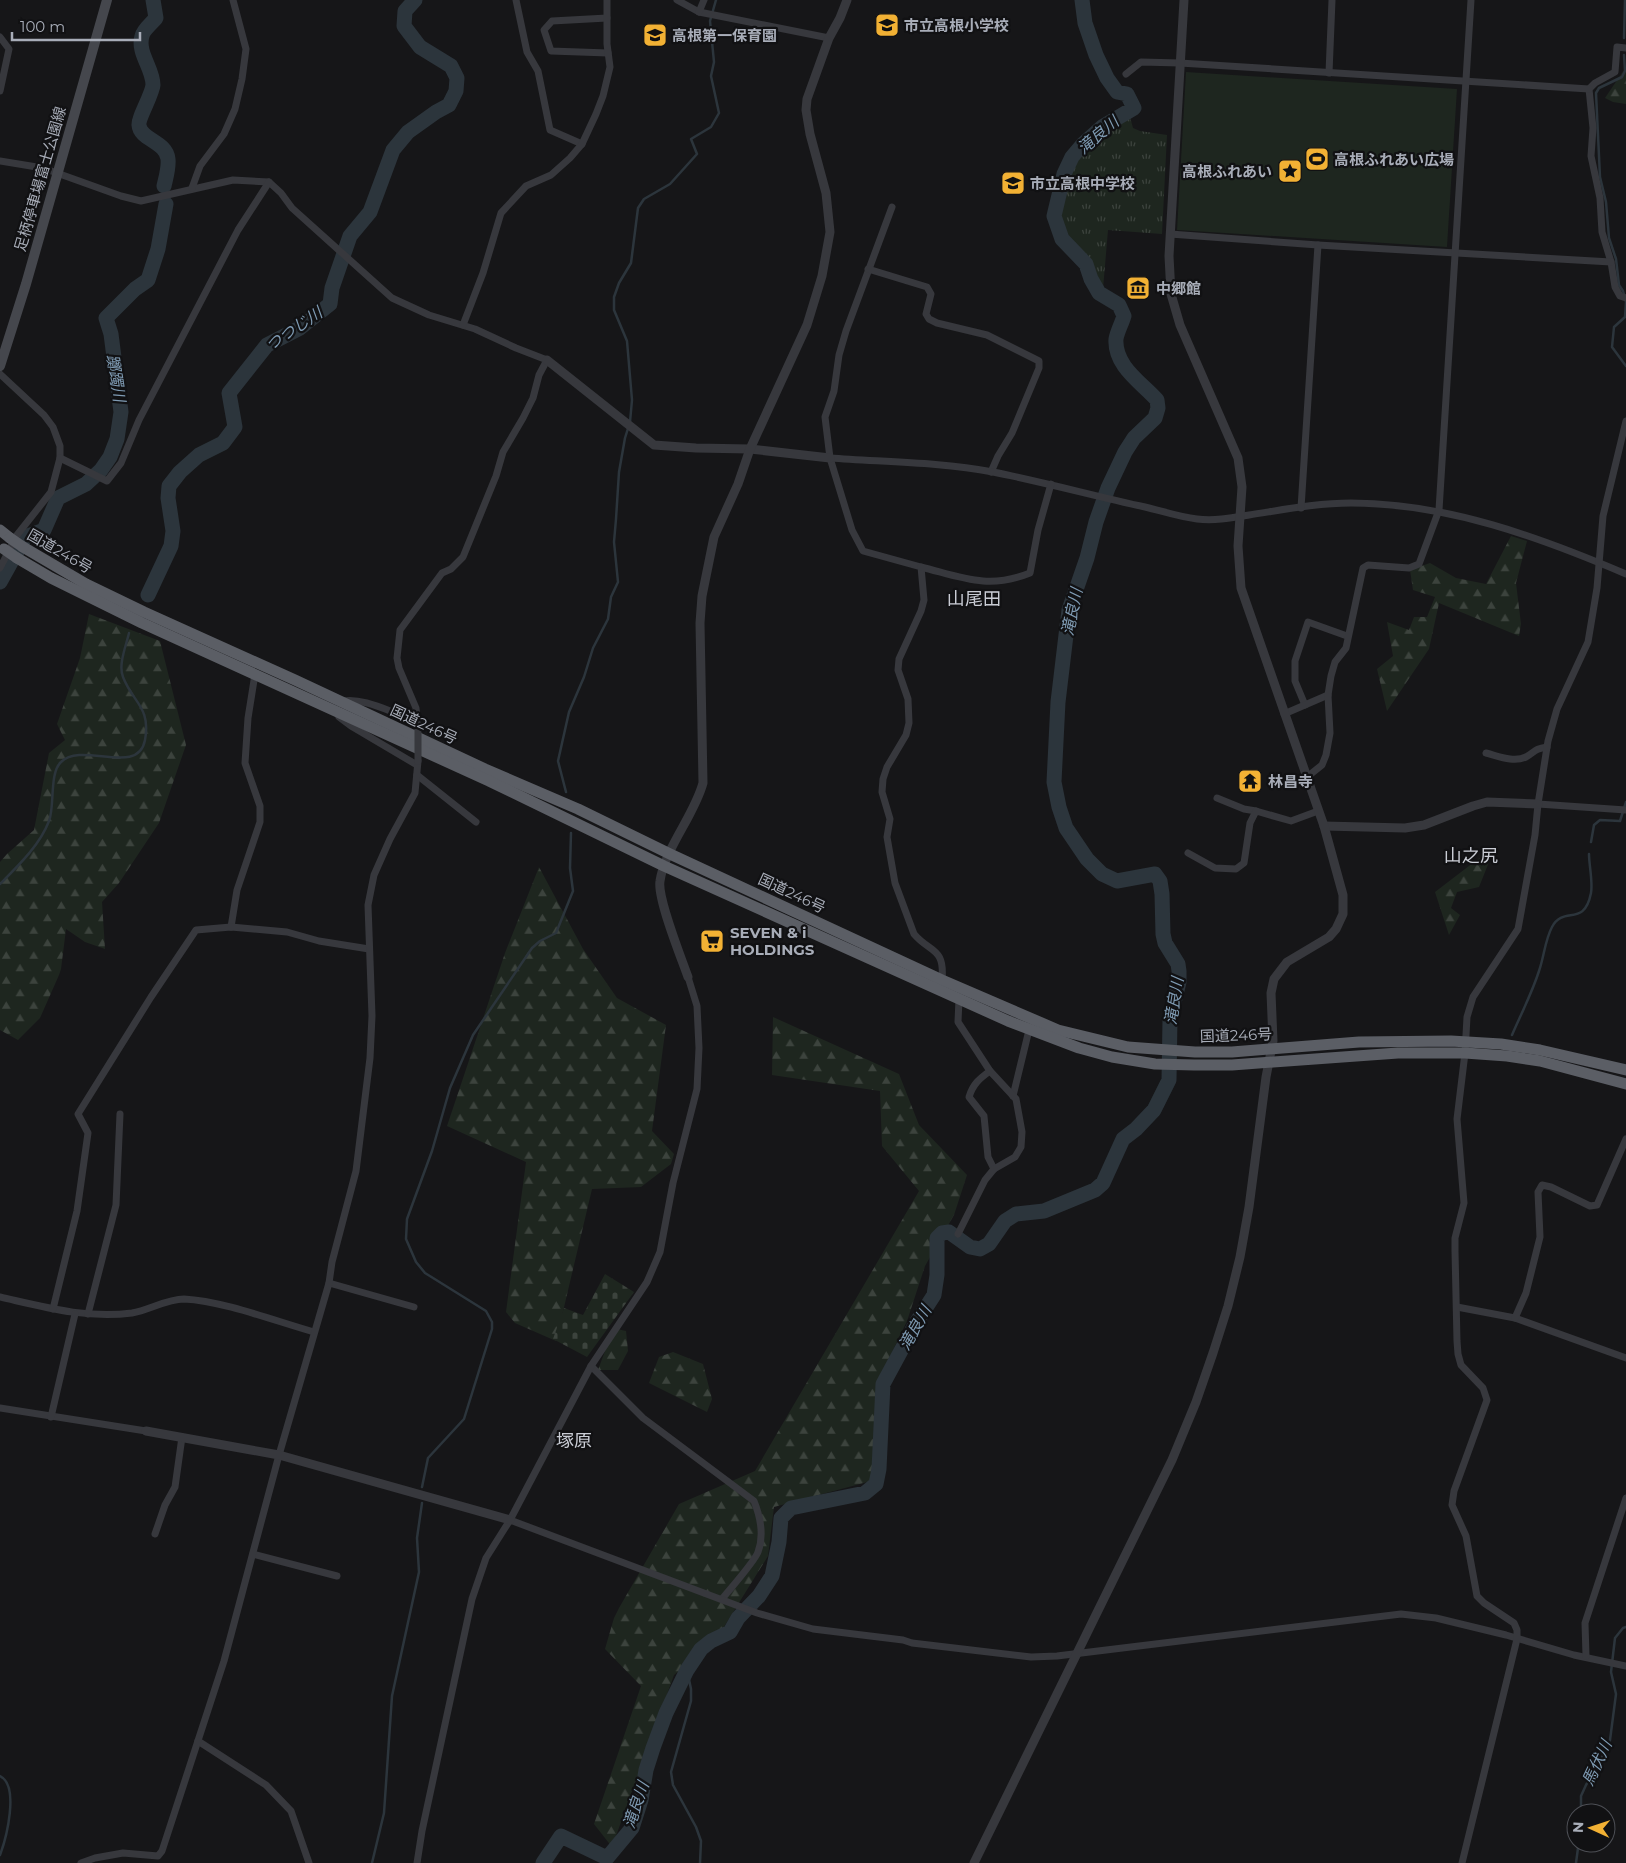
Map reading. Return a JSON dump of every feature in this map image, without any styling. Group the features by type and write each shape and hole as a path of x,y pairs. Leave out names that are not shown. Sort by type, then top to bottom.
{"highway":[{"name":"国道246号","path":"0,530 23,547 86,584 144,612 485,769 578,809 670,854 942,980 1058,1030 1128,1047 1195,1052 1232,1052 1359,1042 1466,1047 1540,1061 1626,1084"},
{"name":"国道246号","path":"2,547 17,558 86,596 498,786 664,866 1029,1030 1079,1048 1104,1055 1155,1064 1194,1065 1269,1062 1501,1044 1540,1050 1626,1070"}],"main road":[{"name":"足柄停車場富士公園線","path":"0,366 13,330 107,0"}],"street":[{"path":"192,188 200,166 224,134 235,109 242,79 246,49 232,0"},
{"path":"516,0 527,52 538,71 550,130 582,144"},
{"path":"463,325 483,274 501,213 526,186 551,175 582,144 603,96 610,66 607,0"},
{"path":"676,0 702,12 829,38"},
{"path":"702,12 704,0"},
{"path":"418,1863 422,1831 472,1598 486,1558 510,1520 591,1366 647,1282 660,1252 673,1183 697,1089 699,1048 696,1006 661,896 660,882 664,866 699,796 703,783 700,623 702,596 714,537 738,484 750,450 807,325 826,256 830,232 826,193 810,134 806,110 807,98 829,38 840,18 846,0"},
{"path":"974,1863 1172,1460 1196,1402 1213,1353 1228,1306 1249,1207 1273,1035 1271,993 1274,979 1288,962 1329,937 1336,929 1343,914 1343,895 1324,826 1241,588 1238,546 1242,487 1238,458 1180,325 1171,294 1169,256 1184,0"},
{"path":"1329,73 1332,0"},
{"path":"1307,777 1322,765 1326,755 1330,733 1328,695 1335,662 1346,648 1363,568 1368,565 1409,568 1419,564 1439,510 1464,82 1471,0"},
{"path":"607,18 552,21 544,30 551,51 608,53"},
{"path":"0,37 9,49 0,91"},
{"path":"1126,74 1142,62 1180,63 1589,89 1595,83 1615,72 1617,47 1626,48"},
{"path":"1589,89 1593,128 1591,156 1600,198 1602,232 1611,262 1614,288 1623,297"},
{"path":"0,161 43,168 121,196 142,201 232,180 268,182 281,193 292,208 392,298 429,315 463,325 547,360 654,445 750,450 943,466 991,472 1051,484 1108,500 1193,518 1229,519 1350,503 1439,510 1501,527 1626,574"},
{"path":"60,458 107,481 121,463 139,420 238,230 268,182"},
{"path":"892,207 868,268 844,339 839,355 834,391 825,417 830,458 852,530 863,551 981,582 1017,578 1030,572 1040,523 1051,484"},
{"path":"1170,234 1318,245 1611,262"},
{"path":"1301,508 1318,245"},
{"path":"868,268 927,287 931,294 926,314 929,320 987,335 1039,361 1039,368 1012,433 991,472"},
{"path":"81,1863 95,1858 123,1853 158,1859 224,1661 279,1455 329,1284 332,1262 356,1171 370,1058 372,1016 368,905 374,875 390,839 415,793 417,775 418,730 416,708 399,668 397,658 400,630 442,573 452,569 463,557 496,476 503,452 530,405 539,375 547,360"},
{"path":"0,374 44,415 53,427 60,446 60,458 51,492 17,535 0,568"},
{"path":"1462,1863 1518,1638 1514,1623 1484,1603 1477,1596 1466,1536 1452,1505 1454,1492 1488,1400 1483,1388 1462,1365 1458,1354 1455,1238 1464,1203 1457,1119 1468,1017 1473,997 1518,930 1535,835 1547,747 1557,708 1588,642 1593,622 1603,516 1626,421"},
{"path":"921,567 924,600 922,611 899,659 898,670 908,699 909,723 906,736 886,767 882,779 882,792 890,819 887,837 895,883 914,934 919,940 934,949 940,957 942,980"},
{"path":"1305,705 1295,681 1295,661 1308,622 1348,636"},
{"path":"231,927 237,890 260,822 260,806 245,763 248,718 255,674"},
{"path":"1284,714 1328,695"},
{"path":"337,701 349,700 417,720"},
{"path":"325,706 351,726 417,763"},
{"path":"1486,753 1511,759 1524,758 1536,749 1547,747"},
{"path":"417,775 476,822"},
{"path":"1217,798 1244,809 1292,821 1318,811"},
{"path":"1324,826 1405,828 1424,825 1487,802 1626,810"},
{"path":"1188,853 1215,868 1236,869 1244,863 1250,823 1256,811"},
{"path":"53,1309 77,1211 88,1133 78,1114 151,997 196,930 231,927 287,932 319,941 369,948"},
{"path":"958,1234 985,1180 994,1169 1015,1157 1021,1148 1022,1132 1016,1099 990,1070 958,1022 959,999"},
{"path":"1013,1096 1029,1030"},
{"path":"990,1070 972,1087 970,1097 984,1116 988,1157 994,1169"},
{"path":"88,1314 116,1206 120,1114"},
{"path":"1515,1318 1526,1293 1540,1237 1538,1192 1542,1185 1590,1206 1597,1205 1602,1198 1626,1139"},
{"path":"329,1284 414,1308"},
{"path":"0,1297 75,1314 132,1312 182,1299 237,1310 314,1332"},
{"path":"1456,1307 1515,1318 1626,1358"},
{"path":"51,1417 75,1314"},
{"path":"591,1366 643,1418 754,1501 759,1512 761,1536 758,1553 722,1599"},
{"path":"0,1408 182,1437 279,1455 510,1520 757,1613 813,1629 1031,1657 1077,1654 1401,1614 1436,1618 1518,1638 1574,1655 1586,1656 1624,1666"},
{"path":"155,1534 165,1505 174,1487 182,1437"},
{"path":"1586,1656 1585,1623 1626,1498"},
{"path":"253,1554 337,1576"},
{"path":"198,1742 266,1785 291,1812 309,1863"}],"green space":[{"path":"1626,67 1626,104 1613,102 1605,98"},
{"name":"高根ふれあい広場","path":"1186,72 1457,89 1447,247 1177,230"},
{"path":"1130,117 1133,128 1140,131 1167,135 1162,234 1108,230 1103,289 1087,258 1062,226 1061,216 1069,176 1085,145 1104,128"},
{"path":"1511,536 1527,541 1516,583 1521,624 1519,636 1439,603 1429,649 1387,711 1377,669 1393,656 1387,622 1409,630 1414,617 1427,617 1435,597 1413,590 1410,570 1430,563 1456,578 1486,584"},
{"path":"89,614 160,641 186,745 159,823 119,883 102,902 105,949 85,942 66,929 59,975 40,1018 18,1040 0,1030 0,862 34,830 49,753 65,740 57,724 80,658"},
{"path":"1482,856 1489,862 1479,887 1457,892 1451,908 1460,915 1449,935 1435,892"},
{"path":"539,867 583,949 617,998 666,1025 652,1131 674,1154 671,1164 641,1187 592,1189 556,1341 515,1323 506,1312 526,1162 447,1126 505,953"},
{"path":"773,1017 899,1074 919,1125 967,1175 954,1215 925,1266 907,1321 878,1381 871,1481 774,1507 768,1556 717,1638 674,1675 612,1847 594,1824 641,1686 605,1649 614,1618 679,1504 755,1471 919,1191 882,1146 880,1091 772,1075"},
{"path":"605,1274 634,1292 587,1357 553,1339 564,1308 583,1315"},
{"path":"617,1329 626,1331 628,1351 618,1370 598,1370 608,1343"},
{"path":"673,1352 703,1364 712,1399 707,1412 649,1383 659,1357"}],"waterway":[{"name":"躑躅川","path":"153,0 156,18 144,31 141,42 153,85 139,125 140,130 163,148 166,153 168,166 164,186"},
{"name":"つつじ川","path":"148,595 171,546 173,531 168,498 169,486 180,472 199,455 223,443 235,427 229,393 267,345 300,328 330,304 332,288 350,236 370,212 393,150 408,132 449,105 456,91 457,78 451,66 420,47 404,26 405,11 415,0"},
{"path":"566,792 558,761 569,712 584,677 593,648 608,619 611,597 618,582 614,542 619,472 630,422 632,400 627,341 614,310 614,297 619,283 631,263 638,208 644,199 670,184 697,154 691,139 711,127 719,113 711,76 714,62 710,21 716,0"},
{"name":"滝良川","path":"543,1863 561,1836 607,1858 632,1828 641,1800 646,1770 666,1713 687,1670 701,1649 711,1641 730,1632 738,1618 759,1596 772,1576 779,1542 781,1518 791,1508 865,1493 876,1484 879,1469 883,1384 916,1323 934,1295 937,1275 937,1238 942,1233 949,1232 970,1247 980,1249 989,1244 1005,1221 1016,1214 1044,1211 1095,1190 1103,1183 1123,1139 1136,1129 1154,1110 1169,1080 1170,1019 1179,982 1179,971 1178,964 1165,943 1163,934 1160,881 1155,874 1117,881 1102,874 1087,859 1066,828 1054,782 1058,702 1069,610 1108,488 1125,452 1134,438 1155,418 1158,408 1157,400 1130,373 1119,358 1116,339 1124,316 1119,305 1099,293 1091,279 1086,264 1062,239 1054,216 1064,174 1072,157 1102,127 1134,108 1127,94 1117,92 1107,78 1096,55 1085,23 1082,0"},
{"path":"1624,38 1625,0"},
{"path":"1624,55 1625,71 1622,77 1599,88 1596,93 1600,177 1606,202 1609,238 1616,259 1619,285 1626,302 1625,317 1614,327 1612,347 1626,366"},
{"name":"躑躅川","path":"0,582 25,537 44,530 58,498 86,484 101,470 110,457 117,439 121,412 111,334 106,318 135,289 148,280 158,249 166,204"},
{"name":"つつじ川","path":"0,884 28,855 45,830 51,815 55,774 61,762 70,757 82,755 121,758 132,756 140,751 145,740 146,720 140,706 127,686 121,667 129,633"},
{"path":"1591,842 1594,825 1600,820 1620,821 1626,802"},
{"path":"422,1487 428,1458 464,1419 492,1329 492,1322 486,1311 425,1273 416,1262 406,1239 407,1219 432,1151 450,1088 473,1035 532,948 540,941 556,933 573,891 570,868 571,833"},
{"path":"1512,1035 1541,966 1552,927 1562,917 1579,913 1588,904 1591,893 1589,854"},
{"path":"372,1863 384,1813 392,1696 419,1572 417,1538 422,1503"},
{"name":"馬伏川","path":"1581,1803 1581,1796 1586,1785 1600,1762 1610,1740 1616,1694 1611,1672 1615,1638 1626,1627"},
{"name":"滝良川","path":"687,1670 691,1689 691,1701 671,1772 673,1785 696,1827 701,1841 700,1863"},
{"name":"つつじ川","path":"0,1776 6,1782 10,1801 8,1826 0,1855"},
{"name":"馬伏川","path":"1576,1863 1577,1853"}],"place":[{"name":"市立高根小学校","path":"887,25"},
{"name":"高根第一保育園","path":"655,35"},
{"name":"高根ふれあい広場","path":"1317,159"},
{"name":"高根ふれあい","path":"1290,171"},
{"name":"市立高根中学校","path":"1013,183"},
{"name":"中郷館","path":"1138,288"},
{"name":"林昌寺","path":"1250,781"},
{"name":"SEVEN & i HOLDINGS","path":"712,941"}],"district":[{"name":"山尾田","path":"974,599"},
{"name":"山之尻","path":"1471,856"},
{"name":"塚原","path":"574,1441"}]}
